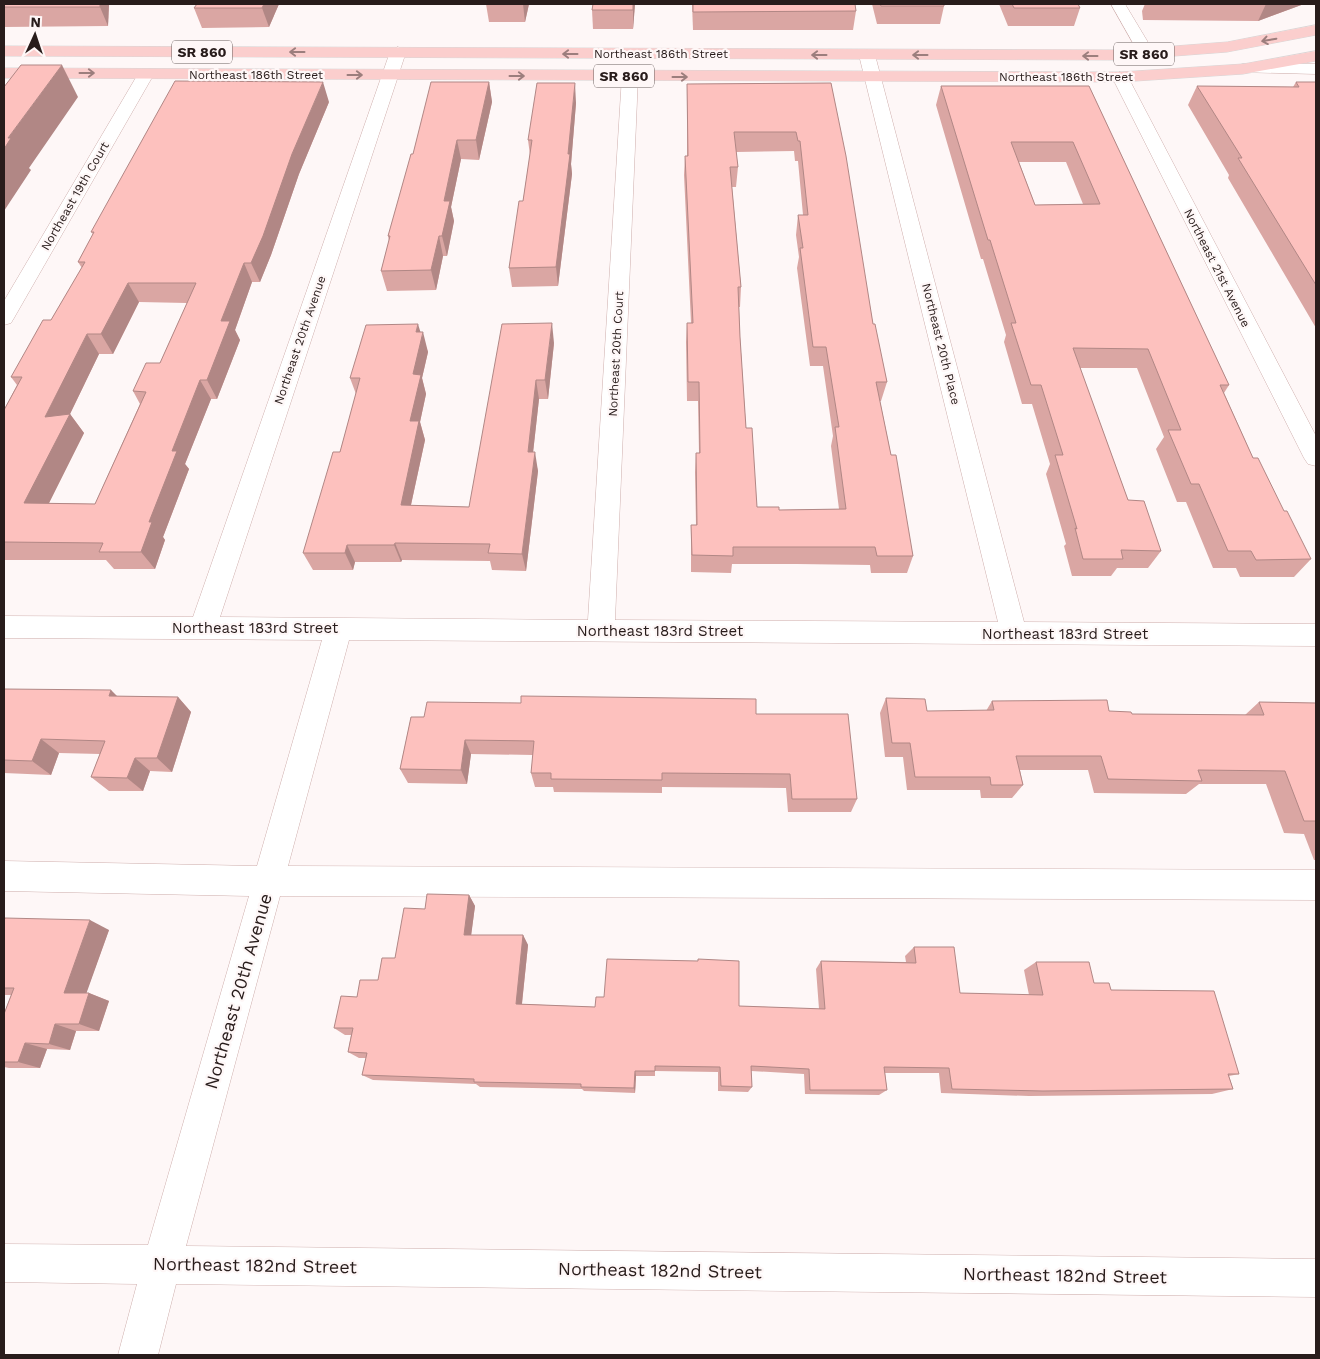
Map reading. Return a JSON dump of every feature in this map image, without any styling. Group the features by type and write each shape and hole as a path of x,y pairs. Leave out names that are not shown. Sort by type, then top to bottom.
{"main road":[{"name":"Northeast 186th Street","path":"4,51 868,55 1147,54 1227,46 1316,30"},
{"path":"1066,78 1120,66 1147,54"},
{"name":"Northeast 186th Street","path":"4,74 1066,78 1120,77 1243,69"}],"street":[{"path":"1118,4 1147,54"},
{"name":"Northeast 20th Avenue","path":"203,628 398,52"},
{"name":"Northeast 20th Place","path":"868,55 1014,634"},
{"path":"1243,69 1315,66"},
{"name":"Northeast 19th Court","path":"4,318 146,74"},
{"name":"Northeast 20th Court","path":"601,631 630,76"},
{"name":"Northeast 21st Avenue","path":"1120,77 1316,458"},
{"name":"Northeast 183rd Street","path":"4,627 1316,635"},
{"name":"Northeast 20th Avenue","path":"138,1355 339,628"},
{"path":"4,876 268,881 1316,885"},
{"name":"Northeast 182nd Street","path":"4,1263 162,1263 1316,1278"}],"building":[{"path":"4,4 100,4 100,7 4,7"},
{"path":"197,4 264,4 262,8 194,8"},
{"path":"593,4 633,4 633,10 592,10"},
{"path":"693,4 855,4 856,11 693,12"},
{"path":"880,4 944,4 944,6 881,6"},
{"path":"1012,4 1078,4 1080,8 1014,8"},
{"path":"21,65 62,65 8,138 11,138 4,149 4,87"},
{"path":"175,81 323,82 292,154 263,236 251,263 244,263 221,321 230,321 207,380 200,380 172,451 177,451 149,522 152,522 141,552 99,552 103,543 4,542 4,410 22,377 11,377 43,320 51,320 85,262 78,262 94,232 91,232","holes":["128,283 196,283 160,363 146,363 133,391 146,392 95,504 24,503 70,414 45,417 87,334 101,334"]},
{"path":"431,82 489,82 476,140 457,140 444,201 450,201 442,236 439,236 431,270 381,271 390,236 388,236 411,154 413,154"},
{"path":"1296,82 1316,82 1316,285 1238,158 1242,158 1197,86 1299,87"},
{"path":"537,83 575,83 568,154 570,154 556,267 509,268 519,201 523,201 532,140 528,140"},
{"path":"831,83 846,156 873,324 875,324 887,382 876,382 891,455 896,455 913,556 877,556 875,547 733,547 733,556 692,555 691,525 697,525 696,453 700,453 699,382 688,382 687,323 693,323 685,156 688,156 687,84","holes":["734,132 796,132 798,141 800,141 808,215 798,215 803,248 800,248 813,347 826,347 839,427 835,427 846,509 779,510 779,507 757,507 752,428 746,428 738,287 741,287 730,167 738,167"]},
{"path":"941,86 1089,86 1229,385 1220,385 1253,458 1258,458 1284,511 1287,511 1311,559 1256,560 1251,551 1228,551 1199,484 1191,484 1168,430 1181,430 1148,349 1073,348 1128,500 1144,501 1161,551 1121,550 1123,559 1083,559 1075,528 1077,529 1055,455 1063,455 1041,385 1031,385 1011,323 1016,323 990,240 988,240","holes":["1011,142 1073,142 1100,204 1035,205"]},
{"path":"552,323 545,380 536,380 528,452 535,452 522,554 488,553 490,544 395,543 394,545 347,545 345,553 303,553 333,452 340,452 360,378 350,378 366,325 418,324 416,332 423,332 413,374 421,375 410,421 419,421 401,505 469,507 502,324"},
{"path":"4,689 111,690 109,696 178,697 157,758 135,758 127,778 91,777 105,741 41,739 32,761 4,760"},
{"path":"521,696 756,699 756,714 848,714 857,799 792,799 790,774 662,773 662,780 551,779 551,773 531,773 534,741 465,740 461,770 400,769 411,717 424,717 427,702 521,703"},
{"path":"886,698 925,699 927,711 994,710 992,701 1107,700 1109,711 1131,712 1132,714 1264,715 1259,702 1316,703 1316,821 1304,821 1285,771 1198,770 1202,781 1108,779 1101,756 1016,756 1023,785 991,785 990,777 915,777 910,743 892,743"},
{"path":"427,894 469,895 464,935 523,935 516,1004 595,1007 596,997 604,997 607,959 698,961 698,959 739,961 739,1006 825,1009 821,961 916,963 914,947 954,947 960,993 1043,995 1036,962 1089,962 1094,983 1109,983 1111,990 1214,991 1239,1074 1228,1074 1233,1089 1043,1091 952,1089 949,1068 884,1067 887,1090 810,1090 809,1069 751,1066 752,1087 721,1086 720,1067 655,1066 655,1071 635,1071 634,1088 581,1087 581,1084 474,1082 474,1079 362,1075 367,1053 348,1052 353,1028 334,1028 341,996 357,997 360,980 378,980 382,958 395,958 404,908 425,909"},
{"path":"5,918 90,920 64,993 89,993 79,1024 55,1024 49,1044 25,1043 18,1062 4,1062 4,1014 14,988 4,988"}]}
